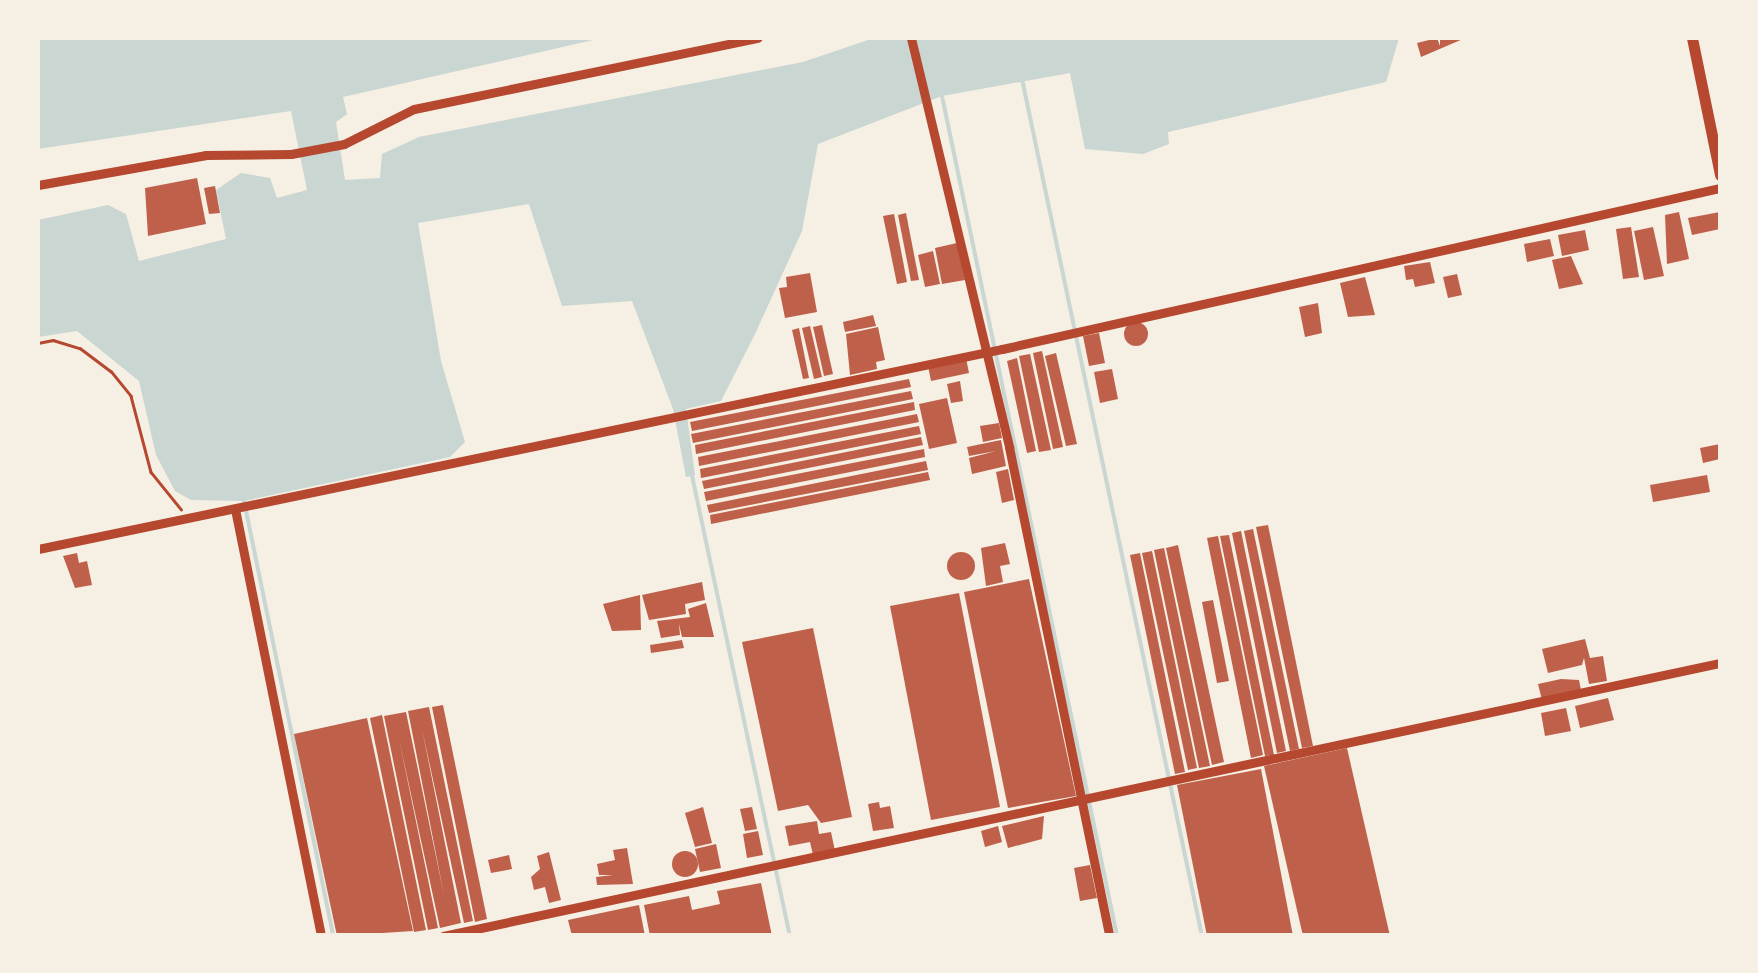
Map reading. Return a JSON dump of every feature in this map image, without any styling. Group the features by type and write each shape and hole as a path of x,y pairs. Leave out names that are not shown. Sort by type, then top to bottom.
{"main road":[{"path":"1692,38 1720,176"}],"street":[{"path":"38,186 206,154 291,154 344,144 414,109 758,38"},
{"path":"912,38 926,112 988,352 1088,802 1109,936"},
{"path":"38,549 1002,349 1720,188"},
{"path":"243,507 321,936"},
{"path":"443,936 1088,802 1720,663"}],"path":[{"path":"38,344 53,340 80,348 111,372 131,396 145,458 162,492 185,511 206,516"}],"shaded area":[{"path":"38,38 602,38 343,97 347,114 336,122 345,180 380,178 382,154 419,137 803,62 874,38 1399,38 1386,82 1168,132 1169,144 1143,154 1085,149 1070,73 942,96 818,144 802,231 755,334 721,401 686,409 695,475 686,477 673,409 632,301 562,306 529,204 418,223 441,361 465,442 450,457 244,501 191,500 175,491 156,455 139,381 77,331 38,337 38,220 108,205 126,214 139,261 226,239 216,190 241,173 270,178 277,198 307,190 291,111 38,149"}],"building":[{"path":"1437,38 1440,46 1440,38 1463,39 1421,57 1417,43"},
{"path":"197,178 206,224 148,236 145,188"},
{"path":"215,186 220,213 209,214 204,188"},
{"path":"1679,212 1689,259 1667,264 1665,215"},
{"path":"1720,212 1720,229 1692,235 1688,218"},
{"path":"906,213 919,280 911,281 898,215"},
{"path":"894,214 907,282 897,284 883,216"},
{"path":"1631,227 1639,277 1623,279 1616,229"},
{"path":"1653,227 1664,276 1644,280 1634,231"},
{"path":"1585,230 1589,250 1562,256 1558,235"},
{"path":"1550,239 1554,256 1527,262 1524,244"},
{"path":"957,243 965,280 942,284 935,248"},
{"path":"933,251 940,284 925,287 918,255"},
{"path":"1571,256 1583,284 1559,289 1552,260"},
{"path":"1430,262 1435,283 1415,287 1413,279 1406,280 1404,266"},
{"path":"810,273 817,312 785,318 779,288 787,287 786,277"},
{"path":"1457,274 1462,295 1448,298 1443,277"},
{"path":"1365,277 1375,315 1348,317 1340,283"},
{"path":"1318,303 1322,333 1305,337 1299,307"},
{"path":"873,315 876,326 845,332 843,322"},
{"path":"1131,322 1141,322 1148,334 1141,346 1131,346 1124,339 1124,329"},
{"path":"822,325 833,374 824,376 813,327"},
{"path":"810,326 822,377 814,379 802,328"},
{"path":"878,327 885,360 876,362 877,369 850,375 846,334"},
{"path":"799,328 809,378 803,379 792,330"},
{"path":"1099,333 1105,363 1089,366 1083,336"},
{"path":"1042,351 1063,447 1053,449 1033,353"},
{"path":"1056,353 1077,444 1066,446 1045,356"},
{"path":"1030,354 1051,450 1039,452 1019,356"},
{"path":"966,358 969,373 931,381 928,366"},
{"path":"1017,358 1036,451 1027,453 1007,361"},
{"path":"1112,369 1118,399 1100,403 1094,372"},
{"path":"909,379 911,387 692,431 690,422"},
{"path":"960,381 963,401 951,403 947,384"},
{"path":"911,391 913,399 693,443 691,434"},
{"path":"947,398 957,443 929,449 919,404"},
{"path":"914,402 915,410 696,454 695,445"},
{"path":"917,414 919,422 699,466 698,457"},
{"path":"999,423 1002,438 983,442 980,426"},
{"path":"919,426 921,434 701,478 700,469"},
{"path":"921,437 923,445 704,489 702,481"},
{"path":"1001,440 1006,466 972,474 969,458 996,451 969,456 967,447"},
{"path":"1720,444 1720,459 1703,463 1700,448"},
{"path":"924,449 925,457 706,501 704,492"},
{"path":"926,461 928,470 709,513 707,505"},
{"path":"1008,469 1014,500 1002,503 996,472"},
{"path":"928,472 930,480 711,524 710,515"},
{"path":"1707,475 1710,492 1653,502 1650,485"},
{"path":"1268,525 1313,746 1302,748 1256,527"},
{"path":"1253,529 1299,749 1290,751 1244,531"},
{"path":"1241,531 1286,751 1277,753 1232,533"},
{"path":"1229,535 1274,755 1265,756 1220,536"},
{"path":"1218,536 1263,755 1251,758 1207,538"},
{"path":"1005,543 1010,564 1000,566 1003,582 986,586 981,548"},
{"path":"1178,545 1224,762 1212,765 1166,548"},
{"path":"1164,548 1210,766 1199,768 1154,550"},
{"path":"1152,551 1197,768 1188,770 1142,553"},
{"path":"961,552 971,556 975,566 971,576 961,580 951,576 947,566 951,556"},
{"path":"77,553 79,563 87,561 92,585 75,588 63,556"},
{"path":"1140,553 1185,772 1175,774 1130,555"},
{"path":"1029,579 1076,796 1008,808 964,592"},
{"path":"702,582 705,600 685,604 686,614 649,620 642,595"},
{"path":"959,593 1000,807 931,820 890,606"},
{"path":"640,595 641,630 612,631 603,604"},
{"path":"1213,600 1229,681 1217,683 1202,602"},
{"path":"706,603 714,637 682,637 679,624 680,635 661,638 657,621 690,617 688,609"},
{"path":"813,628 852,817 821,823 808,805 778,811 742,642"},
{"path":"1585,639 1590,658 1603,656 1607,681 1589,684 1584,658 1582,665 1548,673 1542,649"},
{"path":"682,640 684,648 651,653 650,645"},
{"path":"1579,680 1581,690 1542,700 1538,684"},
{"path":"1608,698 1614,720 1580,728 1575,706"},
{"path":"443,705 487,919 475,922 432,707"},
{"path":"429,707 473,921 464,923 422,729 461,923 440,928 399,739 438,928 428,930 384,716 406,712 444,895 408,711"},
{"path":"1566,708 1571,731 1545,736 1541,713"},
{"path":"382,715 426,930 414,932 370,718"},
{"path":"367,718 413,931 337,936 294,734"},
{"path":"1347,748 1390,936 1303,936 1264,766"},
{"path":"1261,769 1293,936 1207,936 1177,785"},
{"path":"879,802 880,808 890,806 894,828 873,831 868,804"},
{"path":"703,807 712,843 695,847 685,813"},
{"path":"752,807 757,829 745,831 740,809"},
{"path":"1044,816 1042,839 1008,848 1002,826"},
{"path":"817,821 819,834 831,832 835,851 813,855 810,842 789,846 785,826"},
{"path":"998,826 1002,842 985,847 981,831"},
{"path":"758,831 763,855 747,858 743,834"},
{"path":"716,844 721,868 700,872 695,849"},
{"path":"627,848 633,884 597,885 596,877 613,875 599,875 597,864 615,860 613,850"},
{"path":"685,851 694,855 698,864 694,873 685,877 676,873 672,864 676,855"},
{"path":"549,852 561,900 549,903 545,887 534,890 531,877 540,869 537,856"},
{"path":"509,855 512,869 491,873 488,860"},
{"path":"1090,865 1097,898 1080,901 1074,868"},
{"path":"761,883 772,936 650,936 644,905 689,896 692,910 720,904 717,891"},
{"path":"639,905 645,936 572,936 568,920"}],"waterway":[{"path":"1022,79 1202,936"},
{"path":"942,96 1117,936"},
{"path":"691,471 790,936"},
{"path":"244,501 333,936"}]}
